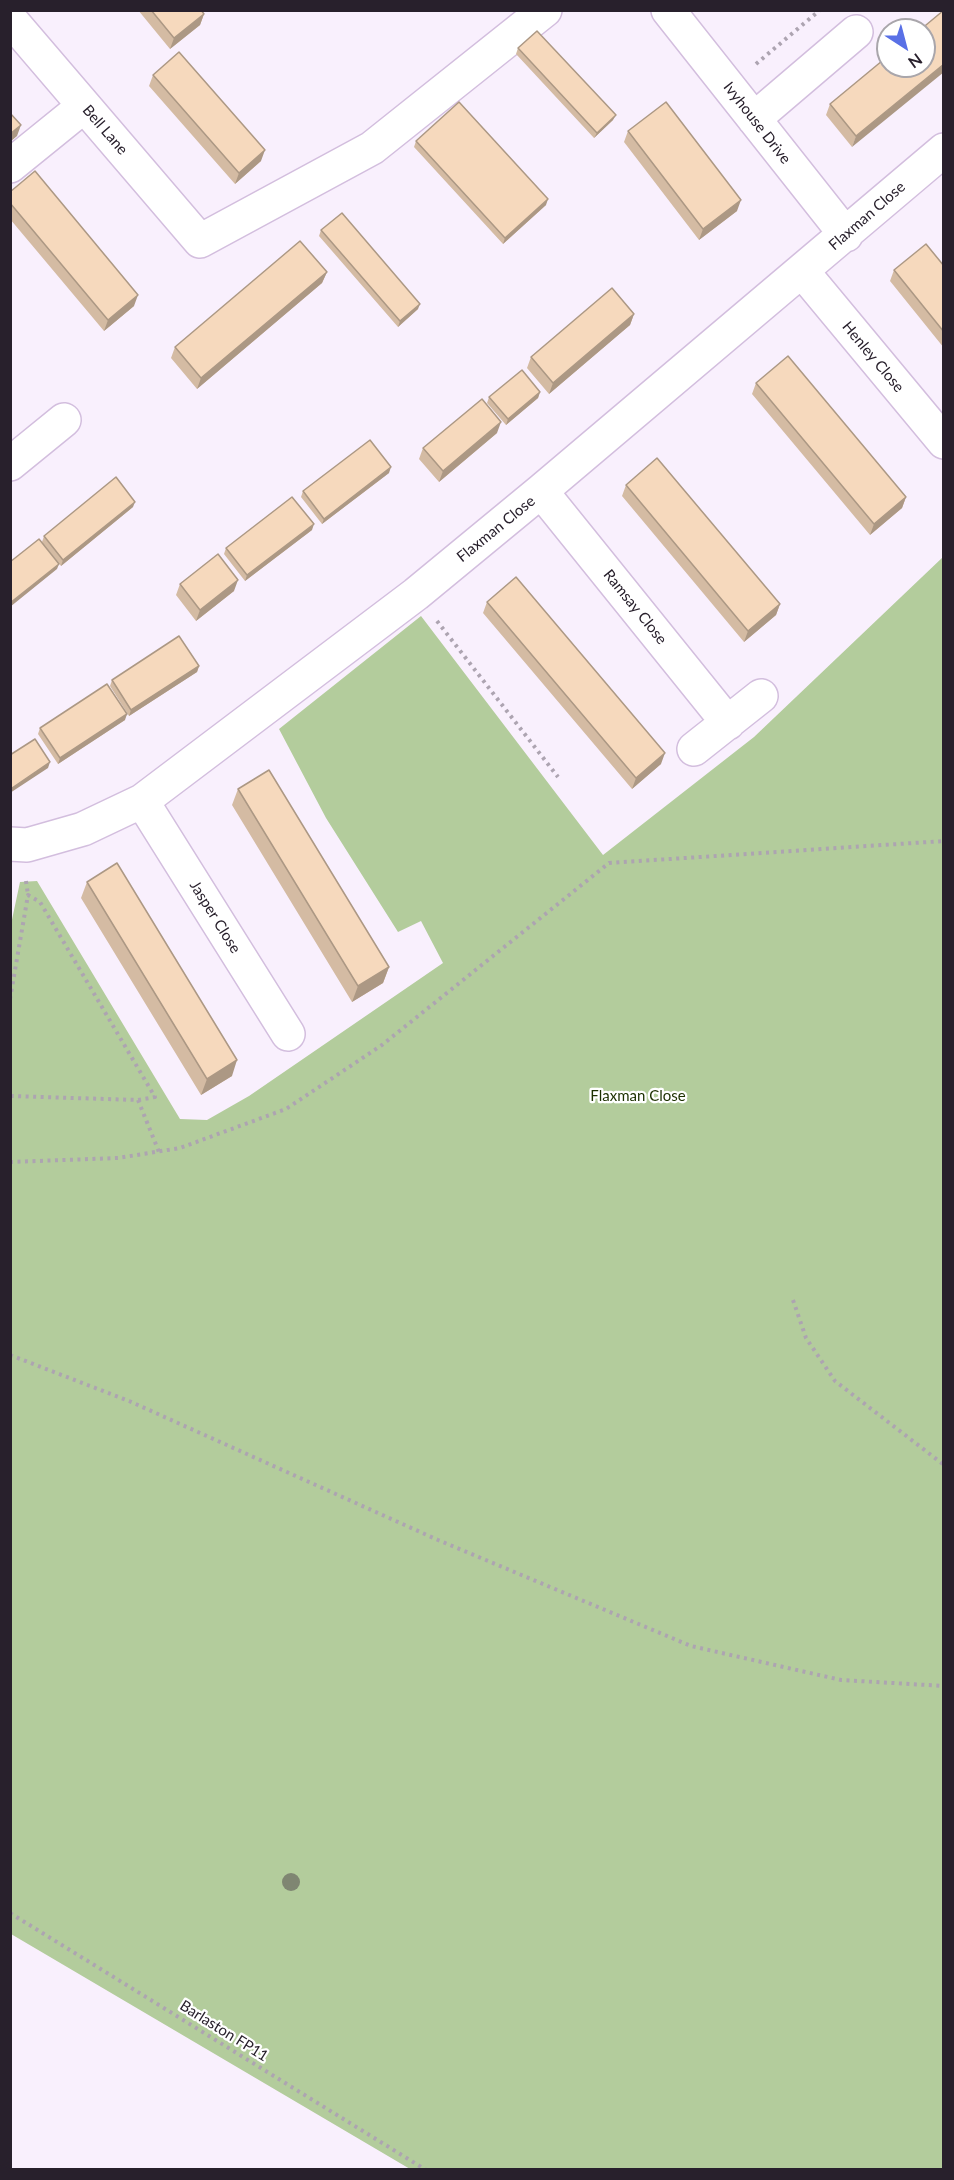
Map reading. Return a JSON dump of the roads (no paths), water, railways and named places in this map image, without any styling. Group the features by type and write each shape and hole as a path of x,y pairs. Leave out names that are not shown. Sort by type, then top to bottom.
{"street":[{"name":"Bell Lane","path":"10,19 200,241 372,148 545,10"},
{"name":"Ivyhouse Drive","path":"668,10 846,235"},
{"path":"754,119 855,32"},
{"path":"10,166 84,106"},
{"name":"Flaxman Close","path":"10,843 27,845 83,829 142,801 416,594 846,235 944,150"},
{"name":"Henley Close","path":"802,271 944,442"},
{"path":"10,464 64,420"},
{"name":"Ramsay Close","path":"541,491 728,723"},
{"path":"694,748 761,696"},
{"name":"Jasper Close","path":"142,801 287,1034"}]}
